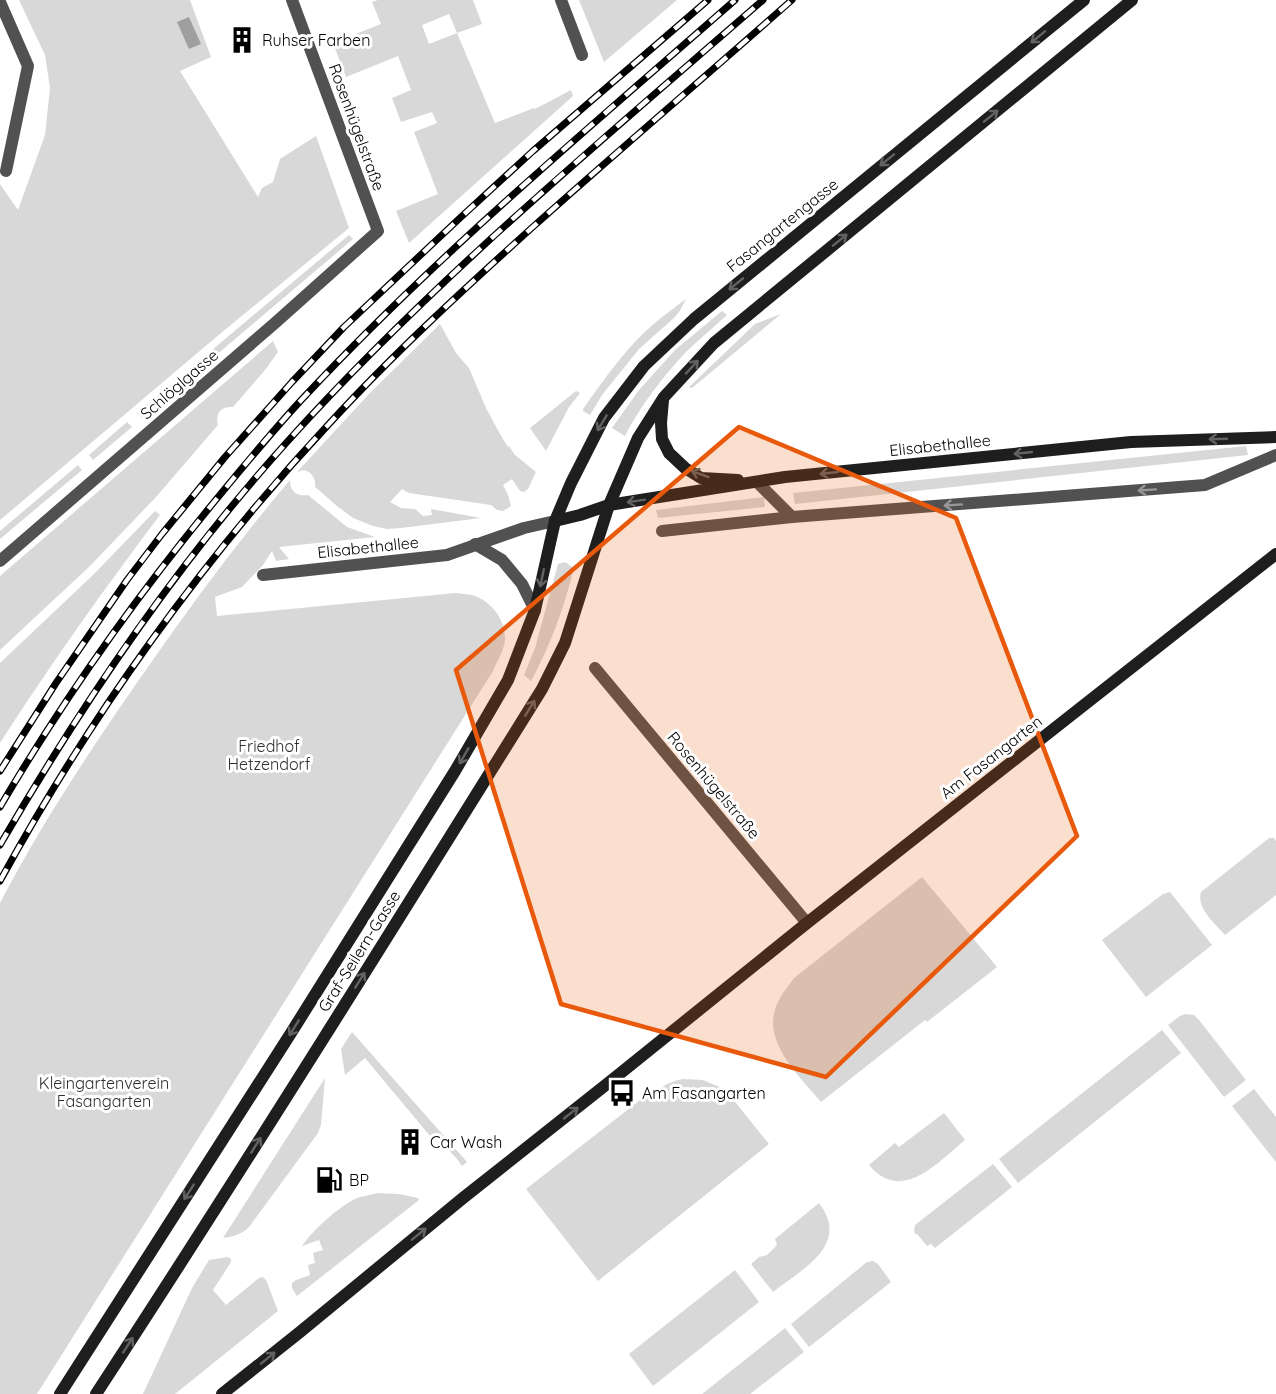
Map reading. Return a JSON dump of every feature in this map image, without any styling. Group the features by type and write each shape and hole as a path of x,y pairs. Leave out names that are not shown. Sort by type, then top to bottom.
{"main road":[{"name":"Fasangartengasse","path":"555,521 571,483 604,418 644,366 704,311 1083,0"},
{"path":"609,506 638,438 664,397 714,343 1132,0"},
{"path":"664,397 662,439 669,453 685,468 701,478 757,482"},
{"name":"Elisabethallee","path":"555,521 609,506 785,477 1131,442 1276,437"},
{"name":"Graf-Seilern-Gasse","path":"96,1394 291,1090 542,689 565,643 609,506"},
{"name":"Graf-Seilern-Gasse","path":"60,1394 456,771 508,680 535,610 555,521"},
{"name":"Am Fasangarten","path":"222,1394 807,923 1276,554"}],"street":[{"name":"Rosenhügelstraße","path":"292,0 378,231"},
{"path":"561,0 582,55"},
{"path":"0,2 28,66 6,171"},
{"name":"Schlöglgasse","path":"0,561 378,231"},
{"path":"662,531 792,517 1205,485 1276,456"},
{"path":"757,482 792,517"},
{"path":"475,544 524,528 555,521"},
{"path":"475,544 502,560 522,584 535,610"},
{"name":"Elisabethallee","path":"263,575 447,555 475,544"},
{"name":"Rosenhügelstraße","path":"595,668 807,923"}],"highlighted area":[{"path":"739,427 956,518 1077,836 826,1077 561,1004 456,670"}],"green space":[{"path":"19,0 190,0 211,57 180,71 258,197 262,188 273,182 280,159 316,136 349,228 0,520 0,184 18,210 45,135 50,88 45,55"},
{"path":"378,0 473,0 482,24 457,33 495,123 535,109 571,90 573,96 409,243 396,211 438,194 414,132 437,123 432,112 401,122 392,98 411,90 398,56 346,77 333,43 381,24 372,2","holes":["449,14 457,33 429,44 422,25"]},
{"path":"579,0 677,0 604,62"},
{"path":"349,235 353,239 142,418 137,413"},
{"path":"686,299 674,318 639,349 602,395 590,415 583,411 608,374 635,341"},
{"path":"722,311 727,315 690,348 668,372 645,403 625,436 612,428 639,390 675,350"},
{"path":"781,314 692,388 689,387 755,324"},
{"path":"440,324 456,353 469,368 486,408 508,447 536,472 528,489 524,492 520,491 512,479 503,485 511,506 503,511 491,505 409,493 402,489 390,502 401,508 415,509 423,516 432,515 431,509 481,518 401,528 387,529 373,526 353,518 337,506 315,487 313,476 309,472 304,470 297,472 369,394"},
{"path":"273,341 278,352 265,370 233,407 220,411 217,417 218,425 156,497 90,566 0,650 0,576"},
{"path":"576,391 580,393 569,407 546,451 530,428"},
{"path":"127,422 132,427 93,460 89,455"},
{"path":"1246,446 1248,455 795,504 793,493"},
{"path":"78,465 82,470 0,539 0,531"},
{"path":"290,480 294,492 308,495 347,527 375,537 279,547 289,559 276,561 272,551 263,565 242,587 215,597 217,616 456,593 475,596 497,613 505,633 503,648 493,671 37,1394 0,1394 0,903 90,751 183,617"},
{"path":"764,497 765,507 658,518 656,510"},
{"path":"155,511 160,515 38,685 0,743 0,663 93,575"},
{"path":"565,562 574,568 570,583 551,640 531,681 524,675 535,648 558,564"},
{"path":"1269,838 1274,838 1276,841 1276,895 1225,935 1201,904 1201,892"},
{"path":"922,877 997,967 821,1102 786,1060 779,1048 773,1023 778,1001 794,978"},
{"path":"1170,892 1212,945 1146,997 1102,940 1163,894"},
{"path":"1185,1014 1194,1015 1199,1020 1246,1080 1224,1097 1168,1025"},
{"path":"1162,1030 1181,1053 1018,1183 999,1159"},
{"path":"352,1032 467,1162 462,1166 434,1134 430,1136 365,1058 345,1075 341,1049"},
{"path":"325,1078 321,1125 318,1133 249,1227 237,1235 223,1238"},
{"path":"683,1079 703,1080 724,1089 769,1144 598,1281 526,1189 644,1097 646,1099 667,1084"},
{"path":"1254,1089 1276,1117 1276,1162 1232,1106"},
{"path":"944,1113 965,1140 931,1168 919,1176 894,1181 881,1176 869,1165 895,1143 899,1147"},
{"path":"993,1164 1012,1187 935,1248 931,1244 927,1246 915,1234 915,1225"},
{"path":"378,1193 399,1194 419,1200 297,1296 292,1283 310,1275 308,1265 315,1263 313,1253 323,1250 319,1240 302,1246 312,1233 348,1203"},
{"path":"819,1203 827,1218 829,1231 826,1244 809,1265 773,1292 751,1264 759,1257 767,1255 777,1245 775,1239"},
{"path":"228,1257 231,1262 213,1290 226,1305 263,1277 278,1311 175,1394 143,1394 192,1288 209,1260"},
{"path":"873,1261 878,1264 891,1282 809,1347 791,1324 867,1262"},
{"path":"735,1270 759,1302 653,1386 629,1354"},
{"path":"785,1328 804,1352 750,1394 702,1394"}],"shaded area":[{"path":"189,17 201,44 189,49 177,22"}],"railway":[{"path":"0,771 56,683 127,580 225,457 292,382 344,327 461,217 533,151 708,0"},
{"path":"0,807 24,766 103,647 219,496 294,408 356,343 461,242 735,0"},
{"path":"0,845 64,739 133,636 207,537 287,442 342,383 458,269 763,0"},
{"path":"0,881 34,820 109,701 192,586 281,477 403,347 455,298 792,0"}],"place":[{"name":"Ruhser Farben","path":"242,40"},
{"name":"Am Fasangarten","path":"622,1093"},
{"name":"Car Wash","path":"410,1142"},
{"name":"BP","path":"329,1180"}],"park label":[{"name":"Friedhof Hetzendorf","path":"269,755"},
{"name":"Kleingartenverein Fasangarten","path":"104,1092"}]}
